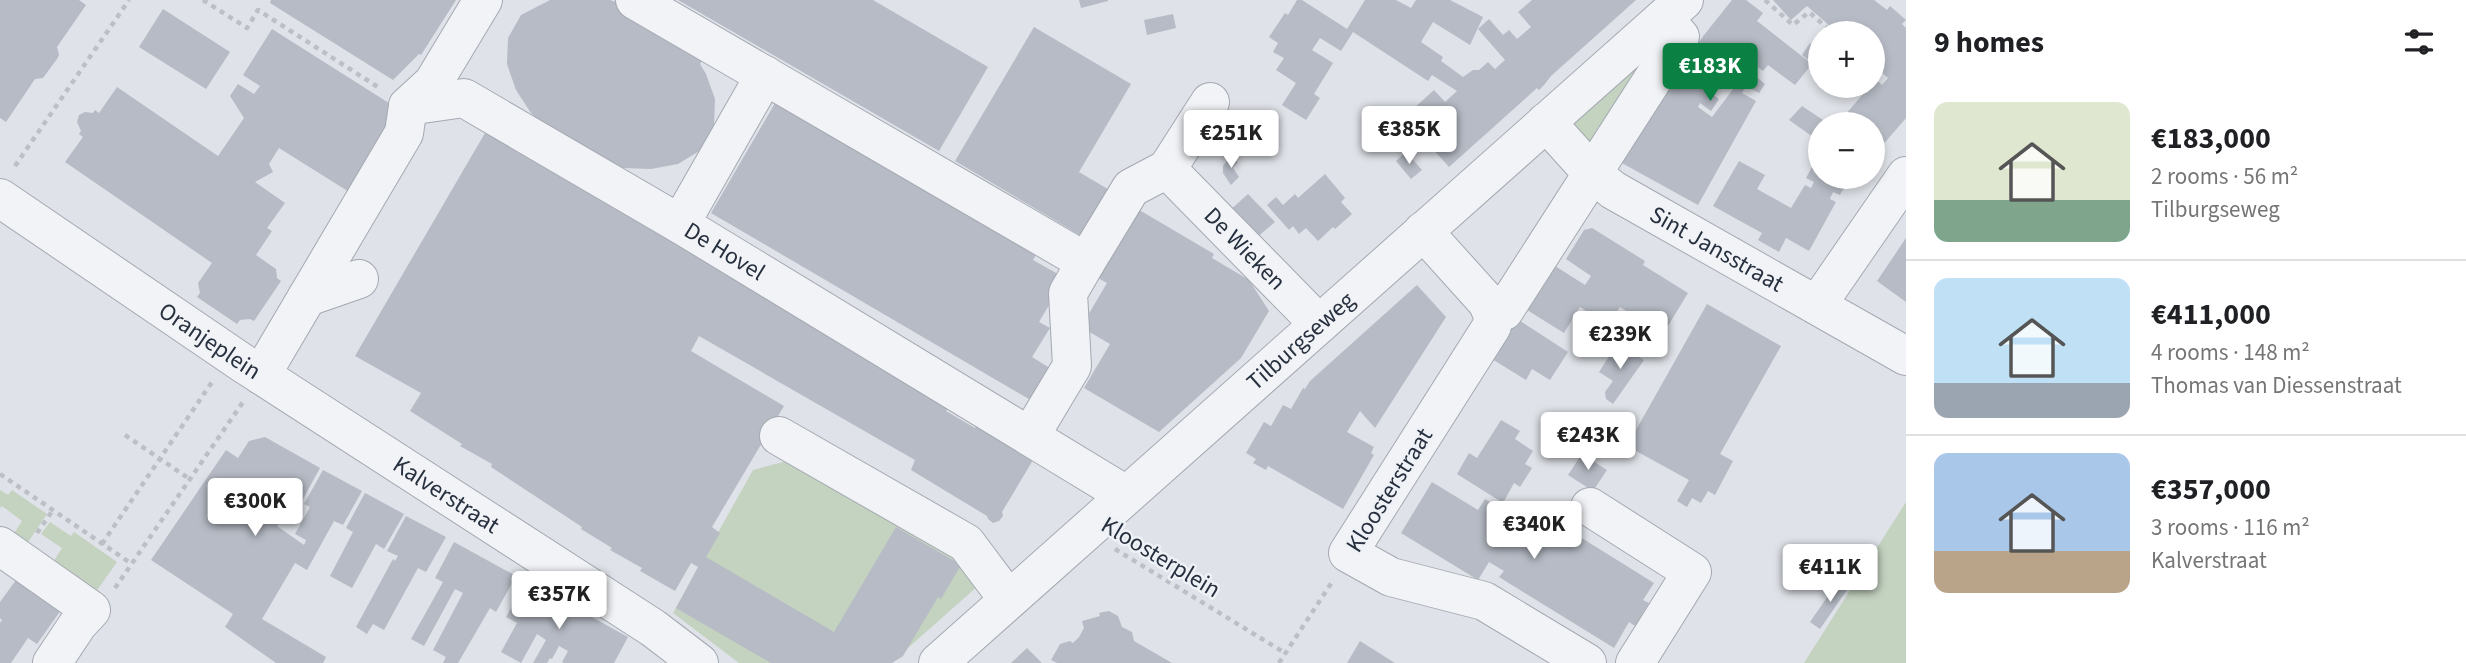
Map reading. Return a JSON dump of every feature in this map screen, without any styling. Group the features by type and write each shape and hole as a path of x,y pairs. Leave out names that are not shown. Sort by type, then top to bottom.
{"street":[{"path":"261,375 404,133 408,106 433,83 483,0"},
{"path":"635,0 1086,262"},
{"name":"Tilburgseweg","path":"938,663 1674,9 1680,37 1592,173"},
{"path":"680,224 765,75"},
{"name":"De Hovel","path":"408,106 464,98 680,224 1126,495"},
{"path":"1030,436 1072,366 1068,293 1131,188 1167,169 1210,102"},
{"name":"Sint Jansstraat","path":"1546,122 1592,173 1613,190 1906,356"},
{"name":"De Wieken","path":"1167,169 1319,324"},
{"name":"Kloosterstraat","path":"1348,553 1492,326 1493,315 1504,311 1592,173"},
{"path":"1817,305 1906,176"},
{"name":"Oranjeplein","path":"4,188 261,375"},
{"path":"1423,231 1487,302 1493,315"},
{"path":"307,297 359,279"},
{"name":"Kalverstraat","path":"261,375 621,607 699,663"},
{"path":"1049,404 1094,464 1089,472"},
{"path":"779,436 966,543 1008,599"},
{"path":"1590,507 1692,572 1635,663"},
{"path":"0,546 91,610 78,624 52,663"},
{"path":"1348,553 1391,577 1484,601 1587,663"}],"path":[{"path":"4,188 130,0"},
{"path":"203,0 247,28 258,10 408,106"},
{"path":"1765,0 1793,25 1809,12 1819,21"},
{"path":"102,544 219,371"},
{"name":"Oranjeplein","path":"91,610 104,603 261,375"},
{"path":"125,435 191,480"},
{"path":"0,474 132,564"},
{"name":"Kloosterplein","path":"1085,531 1286,653"},
{"name":"Kloosterstraat","path":"1282,662 1348,553"}],"green space":[{"path":"1665,36 1593,155 1574,133 1572,120"},
{"path":"806,456 960,555 979,585 891,663 739,663 673,613 753,470"},
{"path":"0,490 8,495 12,490 47,514 24,548 10,539 22,521 2,506 0,508"},
{"path":"1906,502 1906,663 1804,663"},
{"path":"50,522 71,536 74,532 117,562 93,596 50,567 62,548 41,534"}],"building":[{"path":"0,0 79,0 86,5 57,47 57,59 43,78 35,79 6,122 0,118"},
{"path":"271,0 456,0 421,55 393,80 270,3"},
{"path":"550,0 610,0 625,5 707,53 700,64 715,99 714,127 701,150 678,164 651,169 623,168 598,159 551,132 531,113 516,90 507,64 508,38 521,15"},
{"path":"678,0 873,0 988,67 939,151"},
{"path":"1079,0 1108,0 1108,1 1081,8"},
{"path":"1297,0 1302,0 1347,29 1365,0 1396,0 1411,8 1416,0 1450,0 1483,17 1470,45 1433,22 1421,42 1443,57 1441,61 1463,77 1473,70 1479,70 1488,62 1495,69 1505,60 1478,29 1489,19 1503,35 1509,30 1517,39 1531,27 1518,12 1532,0 1636,0 1551,76 1539,90 1537,88 1449,167 1422,137 1421,133 1427,127 1412,110 1434,90 1445,102 1457,91 1432,75 1428,81 1353,32 1341,51 1320,38 1312,50 1333,63 1314,94 1320,98 1306,120 1282,105 1296,83 1276,70 1284,58 1273,52 1278,43 1269,37"},
{"path":"1732,0 1746,0 1763,13 1757,21 1808,61 1808,69 1795,85 1768,65 1763,71 1735,49 1730,55 1765,84 1759,93 1746,86 1742,93 1756,101 1698,205 1620,162 1704,35","holes":["1723,68 1740,80 1712,117 1698,107 1700,103 1711,111 1719,99 1708,91"]},
{"path":"1773,0 1874,0 1887,10 1890,6 1906,20 1902,24 1906,28 1906,118 1885,142 1885,112 1848,112 1860,98 1885,98 1885,82 1888,78 1885,75 1885,21 1824,21 1807,6 1791,20"},
{"path":"163,9 230,52 206,89 139,47"},
{"path":"1173,14 1176,28 1147,35 1144,20"},
{"path":"1034,27 1131,84 1079,172 1123,198 1095,244 955,161"},
{"path":"272,29 392,105 397,126 354,195 279,148 269,164 273,172 255,182 285,203 267,228 272,231 256,255 276,269 277,278 281,281 254,321 240,320 237,324 197,297 200,293 198,283 212,263 65,162 83,137 79,134 79,115 85,112 93,113 95,110 99,113 117,87 218,156 244,118 230,96 238,84 254,94 260,86 243,75"},
{"path":"1808,46 1808,60 1802,55"},
{"path":"778,98 1039,250 1033,260 1065,278 1039,322 1050,328 1032,357 1053,370 1034,402 711,213"},
{"path":"1802,106 1811,112 1808,112 1808,133 1789,120"},
{"path":"485,133 492,137 494,133 953,400 946,411 975,428 980,420 1036,455 1002,512 1003,516 993,523 987,516 911,470 915,460 699,336 691,351 784,406 712,527 720,533 706,557 834,632 896,527 961,565 941,599 938,597 903,656 892,663 771,663 676,608 698,567 691,563 675,591 640,571 642,568 610,550 612,548 581,529 582,527 491,467 492,464 460,446 462,444 410,411 421,393 355,356"},
{"path":"1406,152 1422,170 1411,179 1396,161"},
{"path":"1231,156 1238,162 1233,168 1239,177 1231,185 1223,173 1223,166"},
{"path":"1739,161 1765,175 1757,189 1791,208 1805,185 1808,189 1843,189 1840,195 1833,192 1830,199 1836,202 1809,251 1786,238 1779,252 1758,240 1762,233 1713,206"},
{"path":"1325,174 1345,198 1341,202 1352,214 1318,241 1306,228 1299,234 1293,226 1289,230 1267,205 1276,197 1283,205 1295,194 1298,198"},
{"path":"1248,194 1275,222 1255,239 1228,212"},
{"path":"1124,201 1214,254 1212,258 1249,280 1269,311 1241,358 1159,432 1084,388 1110,344 1081,327 1107,283 1098,278"},
{"path":"1592,228 1645,261 1643,265 1688,293 1663,334 1620,307 1608,325 1580,307 1564,333 1527,310 1555,266 1585,285 1591,276 1566,259 1584,230"},
{"path":"1906,238 1906,302 1877,281"},
{"path":"1417,285 1446,317 1375,428 1360,411 1347,432 1374,447 1371,453 1374,455 1343,509 1268,466 1266,470 1253,463 1256,459 1246,453 1264,422 1271,426 1283,405 1291,409 1310,381"},
{"path":"1707,304 1781,346 1720,454 1733,461 1715,495 1708,491 1701,503 1692,498 1687,507 1677,501 1689,480 1627,446"},
{"path":"1517,319 1568,352 1550,380 1532,369 1526,380 1492,359"},
{"path":"1617,344 1644,360 1613,404 1606,399 1605,392 1613,381 1599,372"},
{"path":"1501,420 1520,431 1515,439 1533,451 1525,464 1532,468 1520,487 1514,483 1503,503 1457,474 1469,453 1477,458"},
{"path":"265,437 320,468 291,521 284,516 277,526 304,545 306,540 295,534 310,507 304,504 323,470 362,491 343,525 334,521 307,570 295,563 262,619 326,657 323,663 276,663 225,627 233,614 151,560 226,450 238,458 249,441"},
{"path":"1582,454 1607,470 1593,491 1568,475"},
{"path":"1432,482 1478,510 1485,499 1530,528 1540,512 1654,583 1643,600 1649,603 1635,626 1629,622 1614,648 1499,577 1504,571 1489,562 1478,580 1401,533"},
{"path":"365,493 404,514 384,549 376,544 352,588 330,576 353,532 346,528"},
{"path":"406,516 446,537 426,572 418,568 384,630 373,624 367,634 356,627 393,559 395,561 398,556 387,551"},
{"path":"454,542 516,576 496,612 490,608 458,663 443,663 446,657 433,650 463,593 455,589 424,646 411,639 443,582 435,578"},
{"path":"16,580 61,610 37,644 28,638 11,663 0,663 0,602"},
{"path":"1839,580 1849,587 1820,629 1810,622"},
{"path":"526,581 628,637 614,663 564,663 562,662 568,651 559,646 547,663 533,663 546,640 537,634 521,663 501,652 517,623 506,617"},
{"path":"1109,611 1118,616 1122,627 1132,632 1134,641 1172,663 1057,663 1051,660 1060,644 1070,641 1073,643 1079,637 1084,628 1082,621"},
{"path":"1360,641 1395,663 1347,663"},
{"path":"1027,648 1042,663 1011,663"}]}
